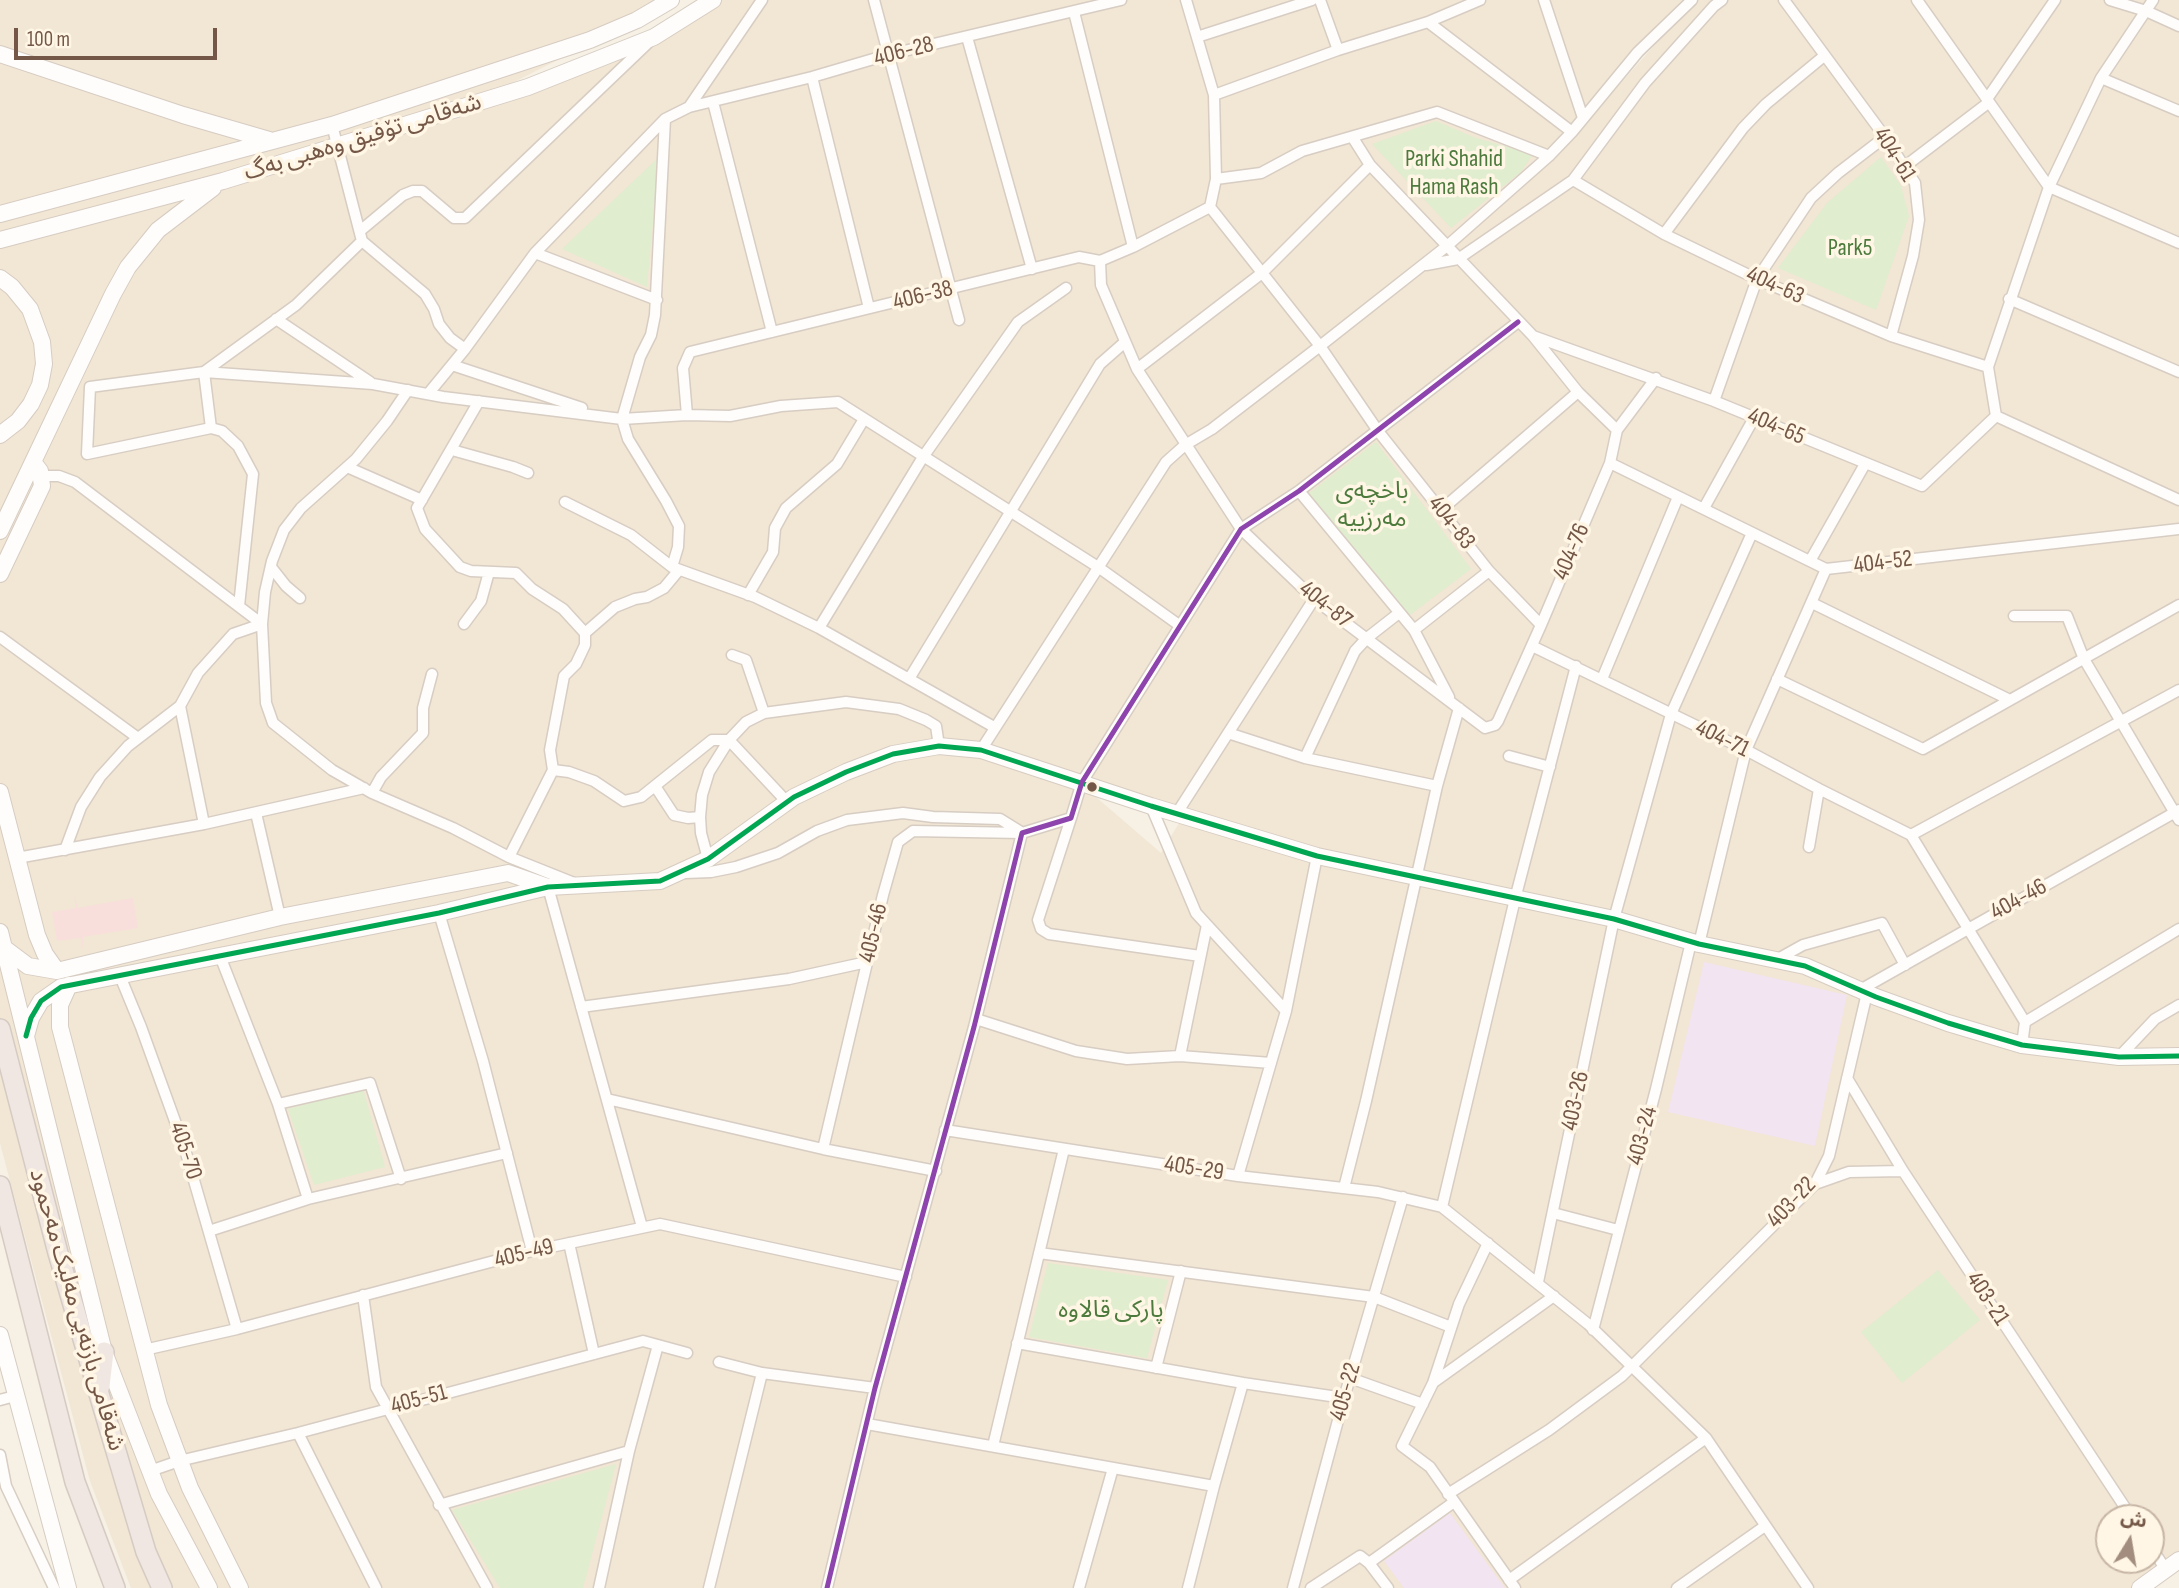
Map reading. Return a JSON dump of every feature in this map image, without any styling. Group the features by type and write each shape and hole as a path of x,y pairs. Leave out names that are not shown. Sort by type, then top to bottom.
{"highway":[{"name":"شەقامی بازنەیی مەلیک مەحمود","path":"0,1029 58,1253 146,1552 162,1588"},
{"name":"شەقامی بازنەیی مەلیک مەحمود","path":"0,1186 75,1482 115,1588"},
{"path":"99,1394 104,1352"}],"street":[{"path":"637,20 650,0"},
{"name":"شەقامی تۆفیق وەهبی بەگ","path":"0,214 332,125 590,40 637,20 671,0"},
{"name":"شەقامی تۆفیق وەهبی بەگ","path":"0,240 223,181 528,86 654,37 713,0"},
{"path":"428,394 465,349 535,253 665,120 689,107 762,0"},
{"path":"874,0 959,320"},
{"name":"406-28","path":"689,107 812,77 887,55 1121,0"},
{"path":"1186,0 1214,95 1216,179 1210,207"},
{"path":"1197,37 1312,0"},
{"path":"1320,0 1338,50"},
{"path":"1214,95 1338,50 1428,22 1480,0"},
{"path":"1544,0 1583,118"},
{"path":"981,750 1166,462 1447,246 1549,156 1637,52 1692,0"},
{"path":"1423,265 1458,259 1573,180 1645,83 1722,0"},
{"name":"404-61","path":"1784,0 1885,137 1914,184 1919,220 1913,256 1891,336"},
{"path":"1917,0 2049,187 2179,243"},
{"path":"1904,167 1987,101 2055,0"},
{"path":"2110,0 2146,11 2179,26"},
{"path":"2153,0 2101,78 2049,187 1988,367 1996,416 2179,500"},
{"path":"1074,12 1133,247"},
{"path":"1428,22 1572,132"},
{"path":"204,372 296,305 403,195 422,191 454,218 465,218 654,37"},
{"path":"967,37 1032,268"},
{"path":"0,54 183,115 271,141"},
{"path":"1664,234 1743,128 1766,104 1824,56"},
{"path":"812,77 869,308"},
{"path":"2101,78 2179,111"},
{"path":"713,102 772,332"},
{"path":"1216,179 1261,173 1302,151 1437,112 1549,156"},
{"path":"585,633 615,607 664,589 675,568 678,526 628,439 622,419 640,357 651,335 657,299 665,120"},
{"path":"332,125 361,236 425,294 439,324 450,338 465,349"},
{"path":"1714,401 1757,279 1811,198 1838,173 1885,137"},
{"path":"1353,138 1370,165 1533,336 1578,392 1617,430"},
{"path":"1137,369 1262,273 1370,165"},
{"name":"404-63","path":"1573,180 1664,234 1757,279 1891,336 1988,367"},
{"path":"0,531 37,469 113,294 128,267 147,242 169,220 223,181"},
{"name":"406-38","path":"687,415 683,368 690,352 1079,257 1100,261 1210,207"},
{"name":"404-83","path":"1210,207 1320,346 1378,430 1489,571 1541,625"},
{"path":"535,253 657,299"},
{"name":"404-87","path":"1100,261 1101,285 1137,369 1241,529 1314,600 1450,700 1480,726 1490,728"},
{"path":"0,278 12,287 30,309 43,342 44,364 40,385 31,404 18,421 0,435"},
{"path":"819,628 923,457 1018,322 1066,288"},
{"path":"2010,299 2179,372"},
{"path":"276,319 373,384"},
{"path":"1200,956 1049,934 1041,929 1038,920 1082,782 1241,529 1299,491 1518,321"},
{"name":"404-65","path":"1533,336 1656,378 1922,486 1996,416"},
{"path":"909,679 1100,364 1125,342"},
{"path":"452,365 622,419 687,415 730,416 781,406 838,402 1098,567 1179,625"},
{"path":"239,606 253,474 238,446 222,431 211,428 87,454 90,387 204,372 373,384 479,401 604,415"},
{"path":"204,372 211,428"},
{"name":"404-76","path":"1490,728 1498,720 1541,625 1609,463 1617,430 1656,378"},
{"path":"408,390 387,421 347,467 301,508 284,530 265,592 262,624 266,703 272,723 332,771 368,791 453,828 509,857 579,885"},
{"path":"1441,510 1578,392"},
{"path":"479,401 417,508 425,529 460,567 471,571 516,573 532,589 564,609 585,633 585,645 576,664 564,676 550,750 553,770 509,857"},
{"path":"1704,508 1754,418"},
{"path":"748,595 773,552 775,528 786,508 837,464 864,419"},
{"path":"452,450 527,473"},
{"name":"404-52","path":"1609,463 1826,569 2179,529"},
{"path":"1810,561 1865,464"},
{"path":"347,467 422,500"},
{"path":"0,574 40,491 37,469"},
{"path":"37,469 75,482 262,624"},
{"path":"1299,491 1414,630 1450,700"},
{"path":"1602,679 1678,497"},
{"path":"565,502 631,535 675,568 748,595 819,628 994,727"},
{"name":"403-26","path":"1538,1282 1614,919 1671,714 1752,533"},
{"path":"271,567 300,598"},
{"name":"403-24","path":"1593,1329 1746,750 1826,569"},
{"path":"1414,630 1489,571"},
{"path":"464,624 481,601 489,572"},
{"path":"1177,813 1314,600"},
{"path":"1812,603 2010,700"},
{"path":"1777,679 1923,749 2179,605"},
{"path":"1306,758 1355,652 1367,638 1399,613"},
{"path":"2014,617 2067,616 2084,659 2177,815"},
{"path":"65,850 81,807 100,778 128,746 180,706 198,673 233,634 262,624"},
{"path":"0,637 138,738"},
{"name":"404-71","path":"1532,646 1746,750 1911,835"},
{"path":"732,655 746,660 764,713"},
{"path":"1576,666 1515,899 1442,1207 1593,1329 1706,1438 1808,1588"},
{"path":"17,858 368,791 423,733 424,708 432,674"},
{"path":"2022,1045 2025,1022 1911,835 2179,690"},
{"path":"708,859 700,817 702,795 709,772 729,740 746,722 764,713 845,702 899,709 936,726 939,746"},
{"path":"180,706 204,824"},
{"path":"1344,1188 1437,786 1459,708"},
{"path":"1228,733 1306,758 1437,786"},
{"path":"553,770 569,772 594,781 624,801 641,797 712,740 729,740 787,802"},
{"path":"26,1036 31,1018 41,1000 53,990 69,985 439,913 548,887 660,881 708,859 787,802 846,772 893,754 939,746 981,750 1317,856 1614,919 1695,943 1805,966 1864,992 1948,1023 2022,1045 2119,1057 2179,1056"},
{"path":"1509,756 1550,767"},
{"path":"656,786 674,815 700,817"},
{"path":"1809,847 1819,789"},
{"path":"0,792 40,945 57,971"},
{"path":"1152,806 1196,913 1286,1011"},
{"path":"256,813 280,917"},
{"path":"679,873 711,872 736,867 778,853 817,831 847,820 903,813 933,817 1000,819 1022,833 936,1171 875,1388 827,1588"},
{"name":"404-46","path":"1864,992 1969,928 2177,815"},
{"name":"405-46","path":"824,1149 883,895 898,842 913,831 1022,833 1071,818"},
{"path":"1238,1176 1286,1011 1317,856"},
{"path":"2,940 11,955 27,966 57,971 280,917 508,873 548,887"},
{"path":"548,887 642,1227"},
{"path":"439,913 483,1061 532,1251"},
{"path":"1776,960 1803,945 1882,923 1905,965"},
{"path":"1180,1056 1207,925"},
{"path":"2025,1022 2179,929"},
{"path":"2,940 104,1352 159,1494 209,1588"},
{"path":"220,956 278,1104 308,1199"},
{"path":"581,1007 789,979 867,962"},
{"name":"405-70","path":"120,976 184,1146 237,1329"},
{"path":"69,985 60,1005 60,1027 162,1414 202,1514 240,1588"},
{"name":"403-22","path":"1369,1563 1451,1498 1622,1376 1815,1184 1829,1156 1864,992"},
{"path":"2119,1057 2155,1019 2179,1005"},
{"path":"976,1019 1076,1051 1127,1059 1180,1056 1271,1063"},
{"name":"403-21","path":"1847,1078 1903,1171 2123,1504"},
{"path":"278,1104 370,1083 401,1179"},
{"path":"607,1099 824,1149 936,1171"},
{"name":"405-29","path":"945,1130 1238,1176 1344,1188 1442,1207"},
{"path":"993,1446 1064,1149"},
{"path":"209,1231 308,1199 507,1153"},
{"path":"1815,1184 1849,1172 1903,1171"},
{"name":"405-22","path":"1293,1588 1344,1398 1403,1198"},
{"path":"1553,1213 1618,1230"},
{"name":"405-49","path":"144,1350 237,1329 532,1251 660,1224 906,1277"},
{"path":"569,1243 594,1354"},
{"path":"1488,1243 1459,1304 1433,1383 1402,1446 1430,1467 1512,1584 1706,1438"},
{"path":"1039,1252 1374,1297 1451,1327"},
{"path":"1156,1368 1181,1271"},
{"path":"363,1296 376,1387 485,1585 472,1588"},
{"path":"1433,1383 1554,1296"},
{"path":"0,1335 8,1398 68,1588"},
{"name":"405-51","path":"150,1471 179,1461 298,1433 643,1341 687,1353"},
{"path":"1017,1343 1344,1398"},
{"path":"599,1588 629,1451 658,1345"},
{"path":"719,1362 762,1373 875,1388"},
{"path":"709,1588 762,1373"},
{"path":"1350,1378 1423,1405"},
{"path":"1188,1588 1243,1383"},
{"path":"867,1424 1214,1486"},
{"path":"298,1433 376,1588"},
{"path":"439,1505 629,1451"},
{"path":"0,1455 3,1487 54,1588"},
{"path":"1079,1588 1113,1468"},
{"path":"1677,1588 1765,1526"},
{"path":"1311,1588 1360,1556 1369,1563 1388,1588"},
{"path":"2140,1588 2172,1565"}],"shaded area":[{"path":"0,0 663,0 637,20 506,86 590,64 713,0 2179,0 2179,1560 2165,1570 2165,1504 2095,1504 2095,1574 2160,1574 2140,1588 131,1588 90,1481 0,1143","holes":["1676,21 1567,144 1588,115","1083,786 1181,820 1161,853"]},
{"path":"74,894 78,908 133,898 138,928 83,937 83,950 81,938 57,941 52,912 76,908"},
{"path":"1704,962 1847,995 1815,1146 1668,1112"},
{"path":"1450,1513 1505,1588 1404,1588 1384,1561"}],"green space":[{"name":"Parki Shahid Hama Rash","path":"1436,121 1476,138 1533,154 1521,172 1451,228 1372,144"},
{"path":"659,157 647,287 562,249"},
{"name":"Park5","path":"1881,157 1901,186 1909,216 1876,310 1778,268 1827,203"},
{"name":"باخچەی مەرزییە","path":"1376,442 1471,569 1410,615 1309,493"},
{"path":"363,1089 385,1167 314,1185 288,1109"},
{"name":"پارکی قالاوە","path":"1048,1263 1168,1280 1147,1358 1029,1337"},
{"path":"1938,1270 1980,1320 1902,1383 1861,1332"},
{"path":"616,1464 583,1588 500,1588 452,1510"}],"transit line":[{"path":"827,1588 875,1388 974,1027 1022,833 1071,818 1082,782 1241,529 1299,491 1518,322"},
{"path":"26,1036 31,1018 41,1001 61,987 439,913 548,887 660,881 708,859 794,797 846,772 893,754 939,746 981,750 1151,806 1317,856 1614,919 1699,944 1805,966 1876,997 1948,1023 2022,1045 2119,1057 2179,1056"}]}
